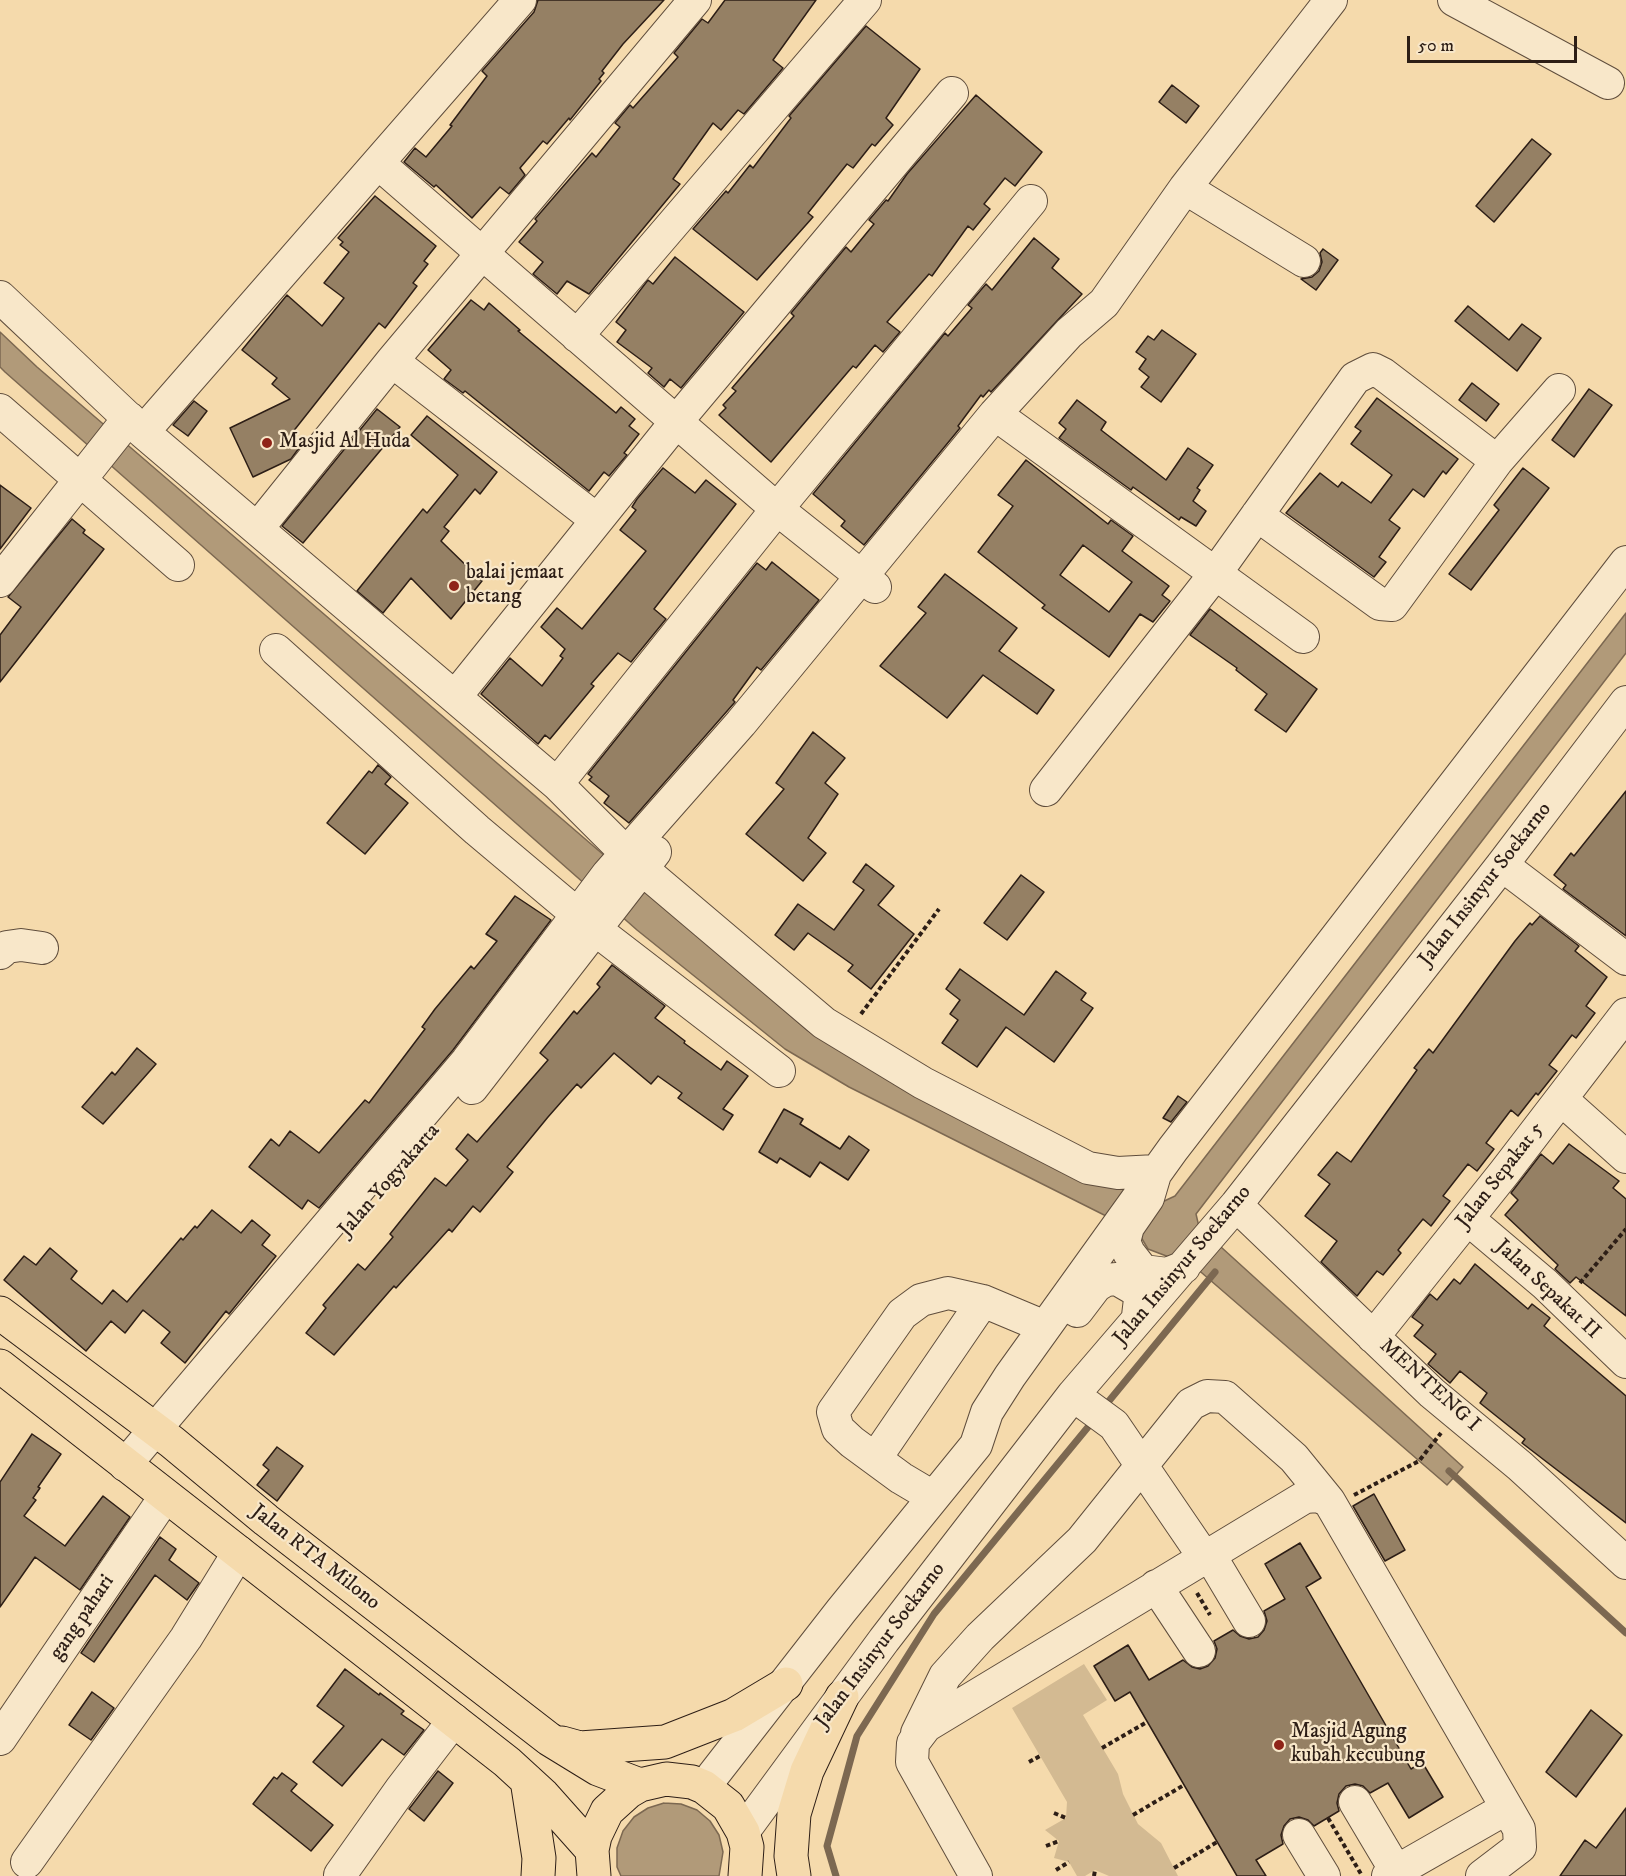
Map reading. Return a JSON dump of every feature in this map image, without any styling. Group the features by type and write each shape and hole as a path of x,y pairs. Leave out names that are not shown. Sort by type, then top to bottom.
{"highway":[{"name":"Jalan RTA Milono","path":"0,1313 163,1436 266,1520 549,1739 598,1769 640,1785"},
{"name":"Jalan RTA Milono","path":"0,1366 165,1497 454,1720 527,1780 593,1863"},
{"path":"549,1739 580,1748 665,1742 734,1715 786,1684"},
{"path":"794,1876 791,1857 794,1814 807,1771 842,1697"},
{"path":"593,1863 595,1836 607,1811 622,1796 640,1785 666,1779 679,1780 704,1787 728,1806 743,1832 747,1854 745,1876"},
{"path":"527,1780 539,1858 538,1876"}],"street":[{"path":"0,581 85,472 378,163 520,0"},
{"path":"257,529 392,361 694,0"},
{"path":"577,336 865,0"},
{"path":"125,1465 163,1436 466,1061 591,916 741,723 868,581 1002,419 1069,333 1104,303 1185,189 1331,0"},
{"path":"1454,0 1608,83"},
{"path":"455,697 676,422 952,93"},
{"path":"378,163 777,509 868,581"},
{"path":"1185,189 1304,261"},
{"path":"557,784 777,509 1031,201"},
{"path":"0,297 128,429 257,529 557,784 626,870 845,1037 924,1083 1088,1168 1118,1173 1149,1188"},
{"path":"392,361 597,520"},
{"path":"1046,790 1215,574 1354,378 1373,369 1393,381 1497,461"},
{"path":"1257,515 1380,604 1392,605 1497,461 1559,390"},
{"path":"0,410 85,472 178,565"},
{"path":"1002,419 1303,637"},
{"path":"976,1445 987,1412 1044,1327 1626,562"},
{"path":"276,650 477,830 591,916 778,1071"},
{"name":"Jalan Insinyur Soekarno","path":"743,1832 884,1640 1088,1406 1138,1320 1236,1205 1502,865 1626,702"},
{"path":"1502,865 1626,959"},
{"path":"0,953 7,947 21,945 42,948"},
{"name":"Jalan Sepakat 5","path":"1373,1337 1468,1219 1626,1014"},
{"path":"1561,1099 1626,1156"},
{"name":"MENTENG I","path":"1236,1205 1432,1393 1520,1466 1626,1563"},
{"name":"Jalan Sepakat II","path":"1468,1219 1564,1303 1626,1362"},
{"path":"1111,1241 1124,1242 1143,1271 1167,1274 1187,1265"},
{"path":"704,1787 841,1611 976,1445 1096,1286 1106,1280 1117,1278 1136,1290 1140,1299 1138,1320"},
{"path":"933,1497 875,1459 838,1429 833,1412 902,1314 921,1300 948,1293 983,1301 1044,1327"},
{"path":"875,1459 983,1301"},
{"path":"976,1876 912,1762 914,1743 923,1718 945,1676 980,1637 1082,1540 1191,1404 1207,1396 1225,1397 1294,1458 1330,1504 1507,1808 1519,1829 1520,1847 1482,1876"},
{"path":"1088,1406 1114,1425 1206,1555 1249,1621"},
{"path":"914,1743 926,1726 1305,1497 1318,1496 1330,1504"},
{"name":"gang pahari","path":"0,1739 165,1497"},
{"path":"27,1862 186,1638 239,1552"},
{"path":"1156,1586 1199,1651"},
{"path":"841,1611 884,1640"},
{"path":"340,1875 400,1789 454,1720"},
{"path":"1355,1802 1392,1874 1507,1808"},
{"path":"1299,1835 1324,1876"}],"path":[{"path":"845,1037 939,909"},
{"path":"1564,1303 1626,1229"},
{"path":"1330,1504 1419,1461 1434,1442"},
{"path":"1193,1587 1211,1617"},
{"path":"1102,1748 1147,1722"},
{"path":"1029,1762 1040,1756"},
{"path":"1133,1815 1184,1785"},
{"path":"1054,1813 1066,1818"},
{"path":"1328,1818 1358,1868"},
{"path":"1046,1846 1059,1840"},
{"path":"1174,1868 1217,1842"},
{"path":"1056,1870 1069,1862"},
{"path":"1094,1876 1095,1870"}],"shaded area":[{"path":"0,332 37,367 807,1030 869,1067 1160,1203 1175,1196 1626,613 1626,653 1196,1214 1199,1227 1463,1467 1447,1485 1180,1254 1169,1257 1148,1249 1138,1232 849,1087 785,1049 637,930 5,372 0,367"},
{"path":"1084,1664 1107,1700 1083,1715 1118,1774 1123,1794 1138,1824 1161,1843 1178,1876 1109,1876 1095,1870 1085,1876 1077,1876 1069,1862 1054,1858 1059,1841 1045,1830 1066,1818 1067,1802 1012,1708"},
{"path":"664,1803 681,1804 697,1810 710,1821 719,1835 723,1852 719,1876 621,1876 617,1867 617,1848 623,1831 634,1817 648,1808"}],"building":[{"path":"538,0 664,0 623,44 602,71 604,73 599,79 601,81 570,120 569,118 547,144 543,141 520,168 525,175 509,194 500,187 472,218 436,185 434,187 404,162 415,148 426,157 452,126 450,125 487,76 482,71 534,12"},
{"path":"725,0 816,0 773,60 783,68 744,114 738,110 721,130 713,123 673,179 680,184 589,294 567,281 557,294 533,274 543,262 519,242 537,221 535,219 592,153 596,157 620,127 615,123 630,105 633,108 678,57 674,53 702,19 708,23"},
{"path":"866,26 920,69 886,118 893,125 875,146 872,144 853,168 847,164 808,213 813,217 757,280 693,229 726,191 728,193 750,165 753,168 791,118 789,116"},
{"path":"1172,85 1199,106 1186,123 1159,102"},
{"path":"976,95 1042,152 1015,186 1005,178 984,204 990,209 973,230 968,226 932,276 929,274 887,322 900,332 883,352 875,345 856,368 853,366 771,462 719,415 726,408 723,405 736,391 732,388 794,316 791,313 846,247 851,252 874,224 869,220 886,200 888,201 907,174"},
{"path":"1532,139 1551,154 1494,222 1476,206"},
{"path":"375,196 436,246 424,261 428,264 413,283 417,286 385,328 379,323 292,433 299,448 291,459 253,477 230,428 290,399 272,384 277,378 242,350 287,295 322,326 344,298 324,283 349,252 340,245 343,242 338,238"},
{"path":"1034,238 1059,259 1052,268 1082,294 991,392 989,390 983,397 981,395 958,426 960,428 864,545 841,526 845,521 813,494 945,333 948,336 972,308 968,305 986,284 992,290"},
{"path":"1323,249 1338,260 1316,290 1301,279 1312,277 1319,271 1322,262 1320,253"},
{"path":"675,257 744,312 681,388 670,379 664,387 648,373 652,368 617,342 626,330 616,322 648,280 653,284"},
{"path":"471,300 484,310 489,303 520,330 518,331 616,413 621,407 635,419 629,426 639,434 624,453 627,455 609,476 604,472 589,491 465,391 463,393 444,379 451,370 428,350"},
{"path":"1468,306 1509,340 1522,324 1541,338 1517,371 1455,321"},
{"path":"1162,330 1196,354 1161,402 1141,387 1149,377 1139,369 1146,359 1136,352 1148,336 1154,340"},
{"path":"1472,383 1499,404 1486,421 1459,400"},
{"path":"1589,389 1612,405 1574,457 1552,440"},
{"path":"1377,398 1458,459 1446,474 1443,471 1424,497 1413,489 1389,520 1400,528 1379,557 1386,562 1374,577 1286,513 1320,473 1338,487 1342,482 1371,503 1392,475 1351,444 1361,431 1355,427"},
{"path":"1077,400 1106,422 1101,430 1166,480 1188,448 1213,465 1197,488 1200,490 1193,501 1206,511 1196,526 1181,517 1179,520 1133,487 1131,490 1059,438 1066,429 1059,423"},
{"path":"194,401 207,411 188,436 173,425"},
{"path":"377,409 400,427 303,543 282,526"},
{"path":"427,416 497,472 480,494 475,489 444,527 449,531 441,541 482,581 451,619 411,578 383,613 357,591 423,509 427,513 458,475 411,435"},
{"path":"1026,460 1108,524 1111,520 1133,536 1122,551 1169,586 1162,595 1170,601 1153,622 1140,614 1109,657 1042,608 1045,605 978,552 1013,506 998,495","holes":["1083,545 1132,582 1109,612 1060,575"]},
{"path":"663,468 695,493 706,480 736,504 654,609 666,619 631,662 618,653 591,684 594,686 550,739 545,735 538,744 481,694 510,658 542,686 563,658 560,656 565,649 541,627 557,608 582,629 646,551 620,530 636,510 632,507 637,499"},
{"path":"1523,468 1549,488 1471,590 1449,574 1499,510 1494,505"},
{"path":"0,485 31,508 0,549"},
{"path":"72,519 85,530 83,533 104,549 0,682 0,635 21,607 8,597"},
{"path":"772,562 819,600 761,670 757,667 733,700 735,702 629,823 604,803 609,796 589,780 592,777 588,774 757,563 766,570"},
{"path":"945,574 1017,628 999,651 1054,690 1037,714 983,675 947,718 880,666 926,613 918,607"},
{"path":"1210,609 1317,689 1286,732 1255,710 1267,694 1236,670 1237,668 1190,635"},
{"path":"813,732 845,758 825,783 838,794 808,838 826,853 803,881 746,834 784,789 776,783"},
{"path":"378,765 391,777 385,784 408,803 365,854 327,823 369,771 372,773"},
{"path":"1626,791 1626,936 1563,889 1566,885 1554,875 1571,853 1574,856"},
{"path":"866,864 894,886 878,905 914,934 871,989 848,971 853,965 808,933 794,950 775,935 798,904 834,930 864,890 853,882"},
{"path":"1021,875 1044,892 1007,940 984,923"},
{"path":"515,896 551,920 453,1050 319,1208 308,1200 302,1209 249,1167 271,1139 279,1146 290,1131 319,1153 365,1100 369,1103 425,1029 422,1027 435,1009 471,966 474,969 497,941 486,934"},
{"path":"1540,916 1579,946 1575,951 1607,977 1586,1006 1595,1013 1576,1038 1572,1035 1549,1065 1557,1071 1538,1095 1536,1093 1518,1116 1511,1110 1486,1143 1494,1149 1477,1171 1468,1164 1443,1196 1450,1201 1431,1226 1423,1219 1398,1250 1401,1253 1383,1275 1377,1271 1357,1296 1321,1262 1337,1241 1305,1216 1330,1184 1318,1175 1337,1152 1351,1162 1417,1070 1414,1068 1429,1049 1433,1053 1515,941 1530,923 1532,925"},
{"path":"612,965 665,1006 655,1018 685,1041 684,1043 721,1070 727,1061 748,1076 723,1109 733,1115 723,1130 678,1098 682,1093 658,1076 651,1084 614,1053 581,1088 577,1084 548,1117 507,1167 513,1172 480,1212 473,1206 452,1232 449,1229 396,1288 394,1286 334,1355 306,1333 326,1308 323,1305 358,1264 365,1270 393,1237 390,1234 435,1178 446,1186 468,1160 456,1149 468,1134 477,1142 548,1060 540,1053 574,1011 577,1014 600,987 597,984"},
{"path":"960,969 1024,1015 1056,971 1086,993 1081,1000 1093,1008 1054,1062 1006,1027 977,1067 942,1043 958,1020 950,1014 960,1000 946,989"},
{"path":"137,1048 156,1064 103,1124 82,1107 112,1072 115,1075"},
{"path":"1178,1096 1187,1102 1171,1122 1163,1118"},
{"path":"784,1109 803,1119 800,1124 840,1149 849,1136 869,1150 848,1180 820,1162 810,1177 780,1158 777,1163 759,1152"},
{"path":"1569,1144 1619,1181 1613,1188 1626,1199 1626,1316 1576,1277 1570,1283 1555,1269 1558,1265 1505,1215 1518,1200 1511,1193 1541,1154 1553,1164"},
{"path":"212,1210 241,1233 252,1220 270,1235 262,1245 276,1256 229,1314 226,1311 185,1363 161,1343 170,1332 143,1310 125,1333 111,1321 86,1351 4,1280 24,1256 36,1265 50,1248 77,1271 71,1279 102,1304 113,1290 127,1302 181,1238 183,1240 195,1226 197,1228"},
{"path":"1475,1264 1528,1309 1532,1304 1550,1318 1544,1326 1626,1396 1626,1523 1522,1443 1525,1439 1480,1403 1487,1393 1460,1371 1450,1383 1428,1364 1436,1354 1414,1336 1423,1325 1412,1317 1430,1294 1437,1300 1454,1279 1460,1284"},
{"path":"32,1434 61,1454 38,1487 40,1488 33,1498 36,1500 24,1516 65,1546 103,1496 130,1517 80,1590 35,1557 0,1607 0,1482"},
{"path":"277,1447 303,1466 277,1501 257,1485 269,1470 263,1465"},
{"path":"1374,1494 1405,1550 1385,1561 1353,1506"},
{"path":"160,1537 176,1549 169,1560 199,1583 187,1600 155,1575 94,1662 81,1653"},
{"name":"Masjid Agung kubah kecubung","path":"1300,1543 1321,1578 1306,1587 1411,1769 1422,1762 1443,1797 1409,1818 1388,1783 1370,1793 1363,1786 1355,1784 1346,1786 1339,1794 1337,1803 1339,1811 1314,1826 1308,1820 1299,1817 1290,1819 1281,1835 1283,1844 1256,1860 1266,1876 1237,1876 1130,1692 1115,1701 1094,1666 1128,1645 1149,1680 1183,1660 1192,1667 1200,1669 1208,1666 1215,1658 1217,1649 1214,1641 1233,1630 1249,1639 1258,1637 1267,1621 1264,1611 1285,1599 1265,1564"},
{"path":"345,1669 404,1711 401,1714 424,1730 404,1755 382,1739 342,1786 313,1762 344,1726 317,1706"},
{"path":"92,1692 114,1708 91,1740 69,1725"},
{"path":"1591,1710 1622,1735 1576,1797 1546,1772"},
{"path":"438,1771 453,1783 424,1821 409,1809"},
{"path":"282,1773 297,1784 291,1791 333,1825 311,1851 253,1804 274,1777 277,1779"},
{"path":"1626,1808 1626,1876 1560,1876 1585,1840 1596,1848"}],"waterway":[{"path":"1104,1407 1215,1272"},
{"path":"836,1876 827,1846 857,1736 934,1614 1093,1421"},
{"path":"1449,1471 1626,1633"}],"place":[{"name":"Masjid Al Huda","path":"267,443"},
{"name":"balai jemaat betang","path":"454,586"},
{"name":"Masjid Agung kubah kecubung","path":"1279,1745"}]}
